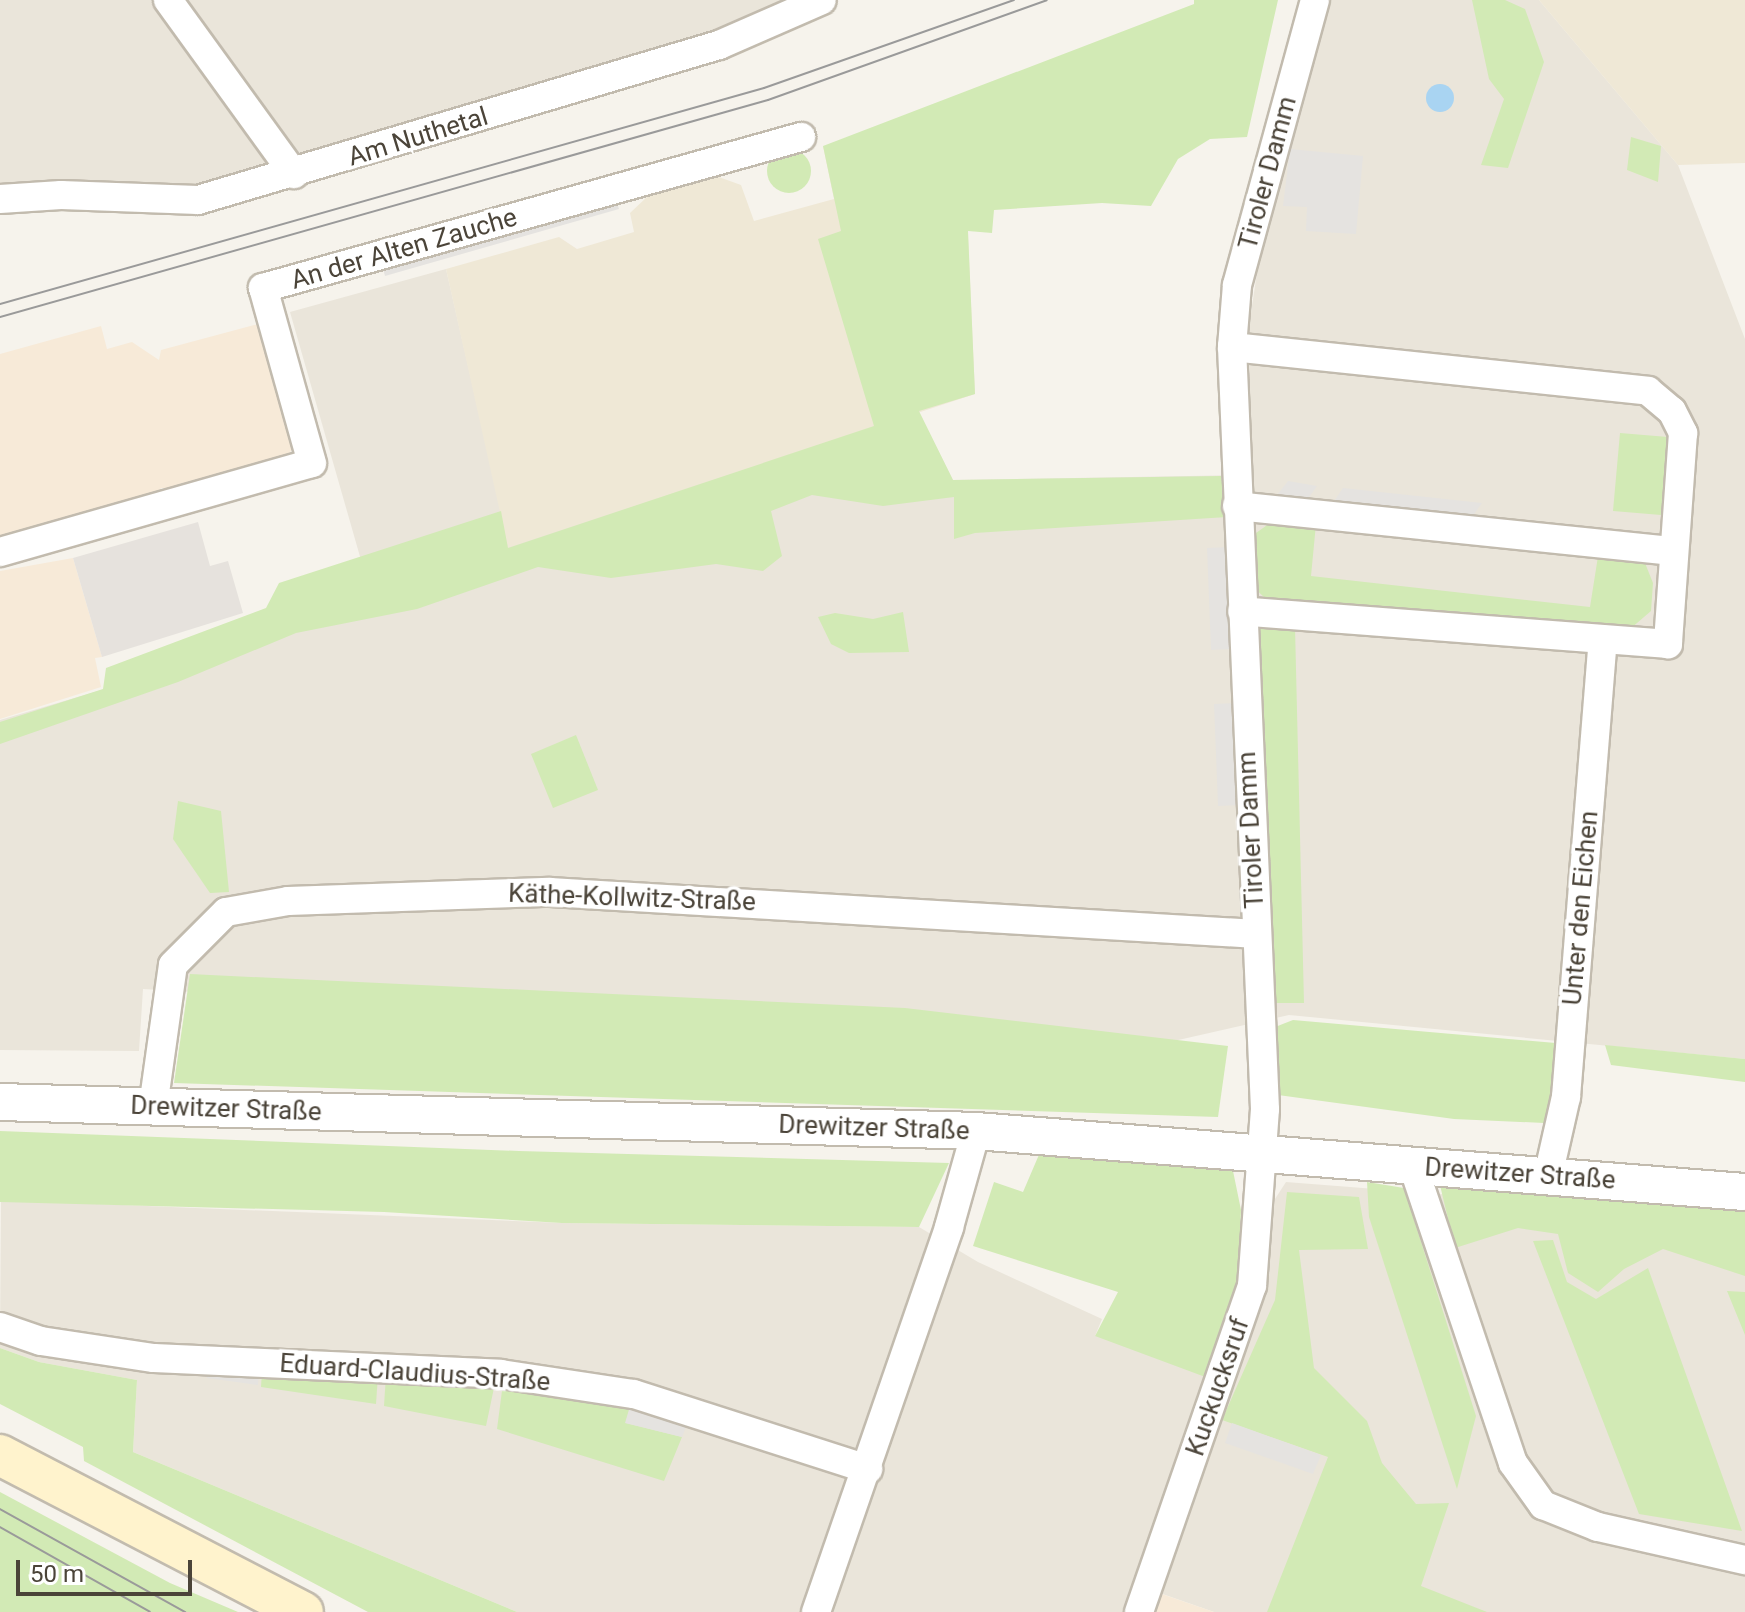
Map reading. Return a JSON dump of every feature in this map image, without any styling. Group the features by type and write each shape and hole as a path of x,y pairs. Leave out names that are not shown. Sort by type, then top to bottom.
{"main road":[{"path":"0,1455 303,1612"}],"street":[{"path":"168,0 294,174"},
{"name":"Am Nuthetal","path":"0,199 61,195 198,200 294,174 719,45 822,0"},
{"name":"Tiroler Damm","path":"1262,1154 1265,1109 1232,347 1237,285 1315,0"},
{"name":"An der Alten Zauche","path":"0,552 312,463 263,288 801,137"},
{"path":"1232,347 1648,391 1672,411 1683,433 1668,644 1242,611"},
{"path":"1237,506 1674,551"},
{"name":"Unter den Eichen","path":"1548,1176 1566,1097 1603,639"},
{"name":"Käthe-Kollwitz-Straße","path":"153,1107 173,965 226,912 300,899 579,893 1256,934"},
{"name":"Drewitzer Straße","path":"0,1102 976,1131 1745,1192"},
{"path":"816,1612 868,1469 976,1131"},
{"name":"Kuckucksruf","path":"1139,1612 1248,1301 1262,1154"},
{"path":"1413,1166 1508,1449 1543,1505 1598,1527 1745,1560"},
{"name":"Eduard-Claudius-Straße","path":"0,1327 41,1341 154,1358 501,1374 634,1394 868,1469"}],"shaded area":[{"path":"0,0 794,0 715,35 200,187 0,185"},
{"path":"1325,0 1539,0 1678,165 1745,339 1745,1059 1289,1015 1143,1048 143,989 139,1051 0,1050 0,720 375,609 290,312 446,269 501,511 918,411 953,480 1247,475 1245,352 1262,240"},
{"path":"1539,0 1745,0 1745,163 1678,165"},
{"path":"823,146 967,214 975,394 508,548 446,269 559,237 577,249 634,232 630,213 648,196 716,176 741,185 754,221 834,199"},
{"path":"1290,149 1363,156 1356,234 1306,231 1307,207 1283,206"},
{"path":"614,194 619,209 385,276 381,261"},
{"path":"262,323 295,443 287,458 175,494 173,488 161,488 158,494 0,538 0,354 101,326 107,349 132,342 159,360 161,350"},
{"path":"1288,481 1317,486 1307,500 1278,494"},
{"path":"1343,488 1482,503 1469,521 1330,507"},
{"path":"198,522 210,566 228,561 243,613 102,657 73,558"},
{"path":"1229,547 1232,649 1211,650 1207,548"},
{"path":"73,558 102,657 95,658 101,687 0,719 0,571"},
{"path":"1236,703 1240,805 1218,806 1214,704"},
{"path":"1286,1182 1745,1218 1745,1612 1214,1612 1154,1591 1146,1612 517,1612 133,1452 137,1380 39,1362 0,1348 1,1200 562,1223 919,1227 978,1262 1102,1319 1095,1336 1249,1324 1275,1199"},
{"path":"208,1367 259,1370 258,1385 207,1378"},
{"path":"631,1403 691,1415 682,1437 625,1423"},
{"path":"1232,1423 1321,1455 1313,1474 1225,1443"},
{"path":"1153,1591 1214,1612 1146,1612"}],"green space":[{"path":"1194,0 1278,0 1247,137 1210,139 1178,159 1151,206 1102,203 994,210 992,233 968,231 975,394 919,411 953,480 1221,476 1227,517 975,533 954,539 954,497 883,506 812,495 771,511 782,556 763,571 716,564 611,578 538,567 417,609 296,633 178,682 0,744 0,722 103,689 106,668 266,608 279,583 501,511 508,548 874,426 818,239 841,231 823,146 1194,4"},
{"path":"1472,0 1505,0 1525,9 1544,62 1508,168 1481,165 1504,99 1489,79"},
{"path":"1631,137 1661,146 1658,182 1627,170"},
{"path":"789,149 805,155 811,171 805,187 789,193 773,187 767,171 773,155"},
{"path":"1620,433 1668,437 1661,515 1613,511"},
{"path":"1270,523 1316,524 1311,576 1590,607 1599,550 1624,553 1645,563 1653,583 1651,611 1630,629 1265,598 1249,583 1249,549 1256,533"},
{"path":"903,612 909,652 849,653 831,644 818,617 835,613 873,619"},
{"path":"1295,627 1304,1003 1268,1003 1253,628"},
{"path":"576,735 598,790 553,808 531,754"},
{"path":"178,801 221,811 229,892 210,893 173,839"},
{"path":"190,974 905,1008 1228,1046 1218,1117 174,1083"},
{"path":"1293,1020 1567,1044 1557,1109 1544,1123 1454,1119 1278,1095 1270,1029"},
{"path":"1605,1045 1745,1059 1745,1082 1611,1065"},
{"path":"0,1131 519,1151 949,1163 919,1227 562,1223 384,1212 0,1202"},
{"path":"1041,1150 1232,1166 1241,1210 1238,1298 1208,1378 1095,1336 1118,1292 973,1246 994,1182 1023,1192"},
{"path":"1439,1181 1745,1208 1745,1276 1663,1249 1624,1269 1598,1292 1568,1273 1558,1234 1518,1228 1455,1248"},
{"path":"1367,1182 1404,1188 1476,1416 1457,1489 1369,1217"},
{"path":"1287,1192 1359,1197 1368,1249 1299,1250 1314,1368 1367,1421 1382,1463 1416,1504 1449,1503 1421,1586 1487,1612 1267,1612 1328,1457 1222,1420 1275,1300"},
{"path":"1553,1240 1567,1282 1596,1299 1648,1268 1742,1531 1639,1514 1533,1241"},
{"path":"1727,1291 1745,1292 1745,1335"},
{"path":"0,1348 39,1362 137,1380 133,1452 517,1612 368,1612 84,1461 83,1447 0,1404"},
{"path":"262,1372 378,1375 376,1404 261,1387"},
{"path":"386,1375 495,1383 486,1426 384,1406"},
{"path":"503,1383 631,1403 626,1423 682,1437 664,1481 497,1429"},
{"path":"0,1492 170,1583 238,1612 0,1612"}],"water":[{"path":"1440,84 1450,88 1454,98 1450,108 1440,112 1430,108 1426,98 1430,88"}],"tram line":[{"path":"0,304 764,88 1014,0"},
{"path":"0,317 768,100 1047,0"},
{"path":"0,1509 185,1612"},
{"path":"0,1527 150,1612"}]}
